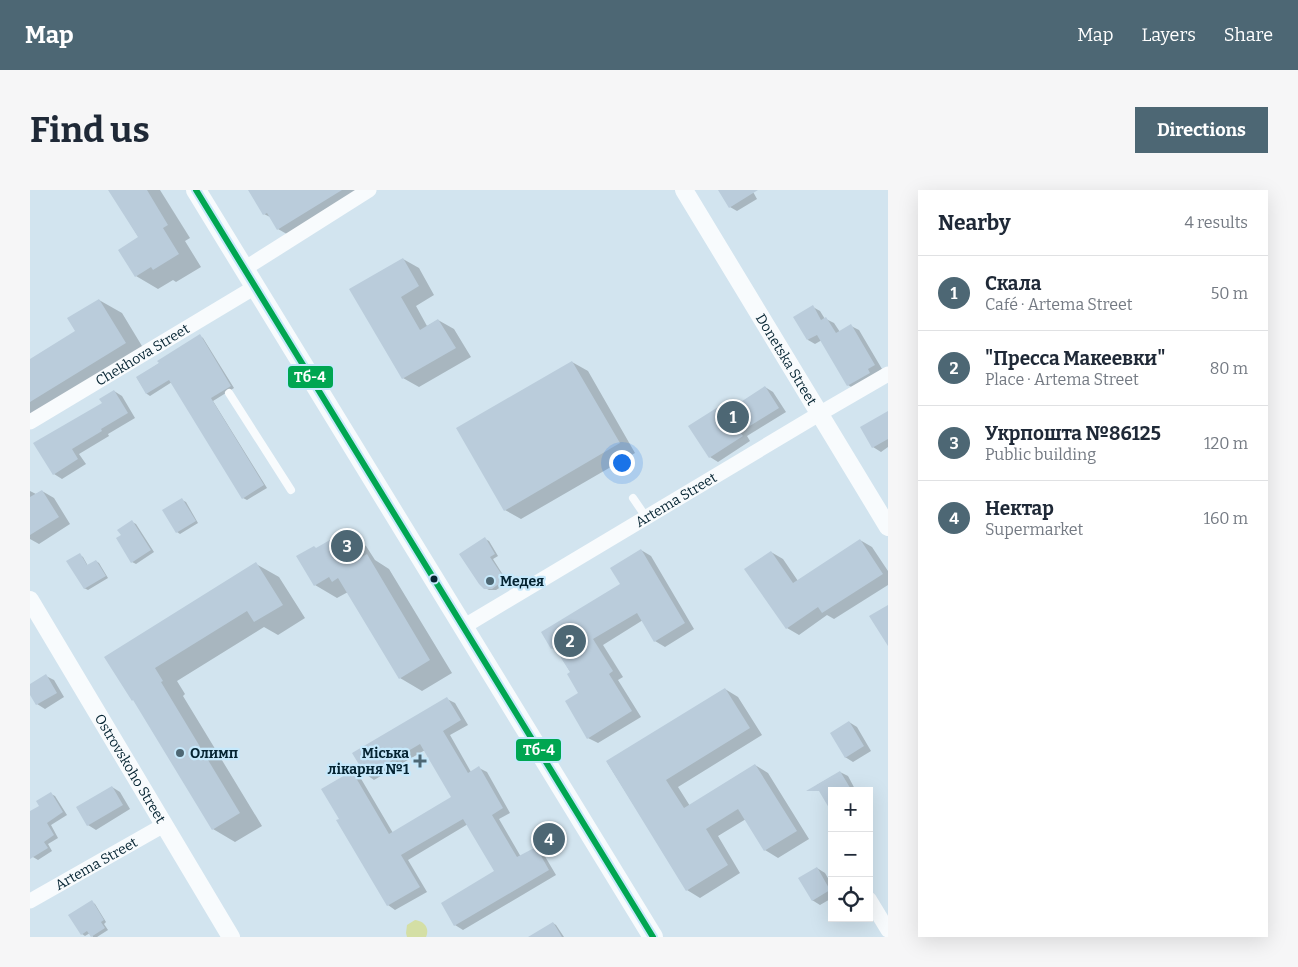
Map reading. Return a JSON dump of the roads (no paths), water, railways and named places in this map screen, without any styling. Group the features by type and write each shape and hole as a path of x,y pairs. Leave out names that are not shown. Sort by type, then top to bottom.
{"main road":[{"path":"196,190 652,937"}],"street":[{"path":"244,269 369,190"},
{"name":"Donetska Street","path":"684,190 888,527"},
{"name":"Chekhova Street","path":"30,422 255,287"},
{"name":"Artema Street","path":"463,628 888,374"},
{"name":"Ostrovskoho Street","path":"30,600 231,937"},
{"name":"Artema Street","path":"30,901 164,825"},
{"path":"873,906 888,930"}],"lane":[{"path":"229,393 291,490"},
{"path":"633,498 646,517"}],"place":[{"name":"Скала","path":"733,417"},
{"name":"Укрпошта №86125","path":"347,546"},
{"name":"Медея","path":"490,581"},
{"name":"\"Пресса Макеевки\"","path":"570,641"},
{"name":"Олимп","path":"180,753"},
{"name":"Міська лікарня №1","path":"420,761"},
{"name":"Нектар","path":"549,839"}]}
